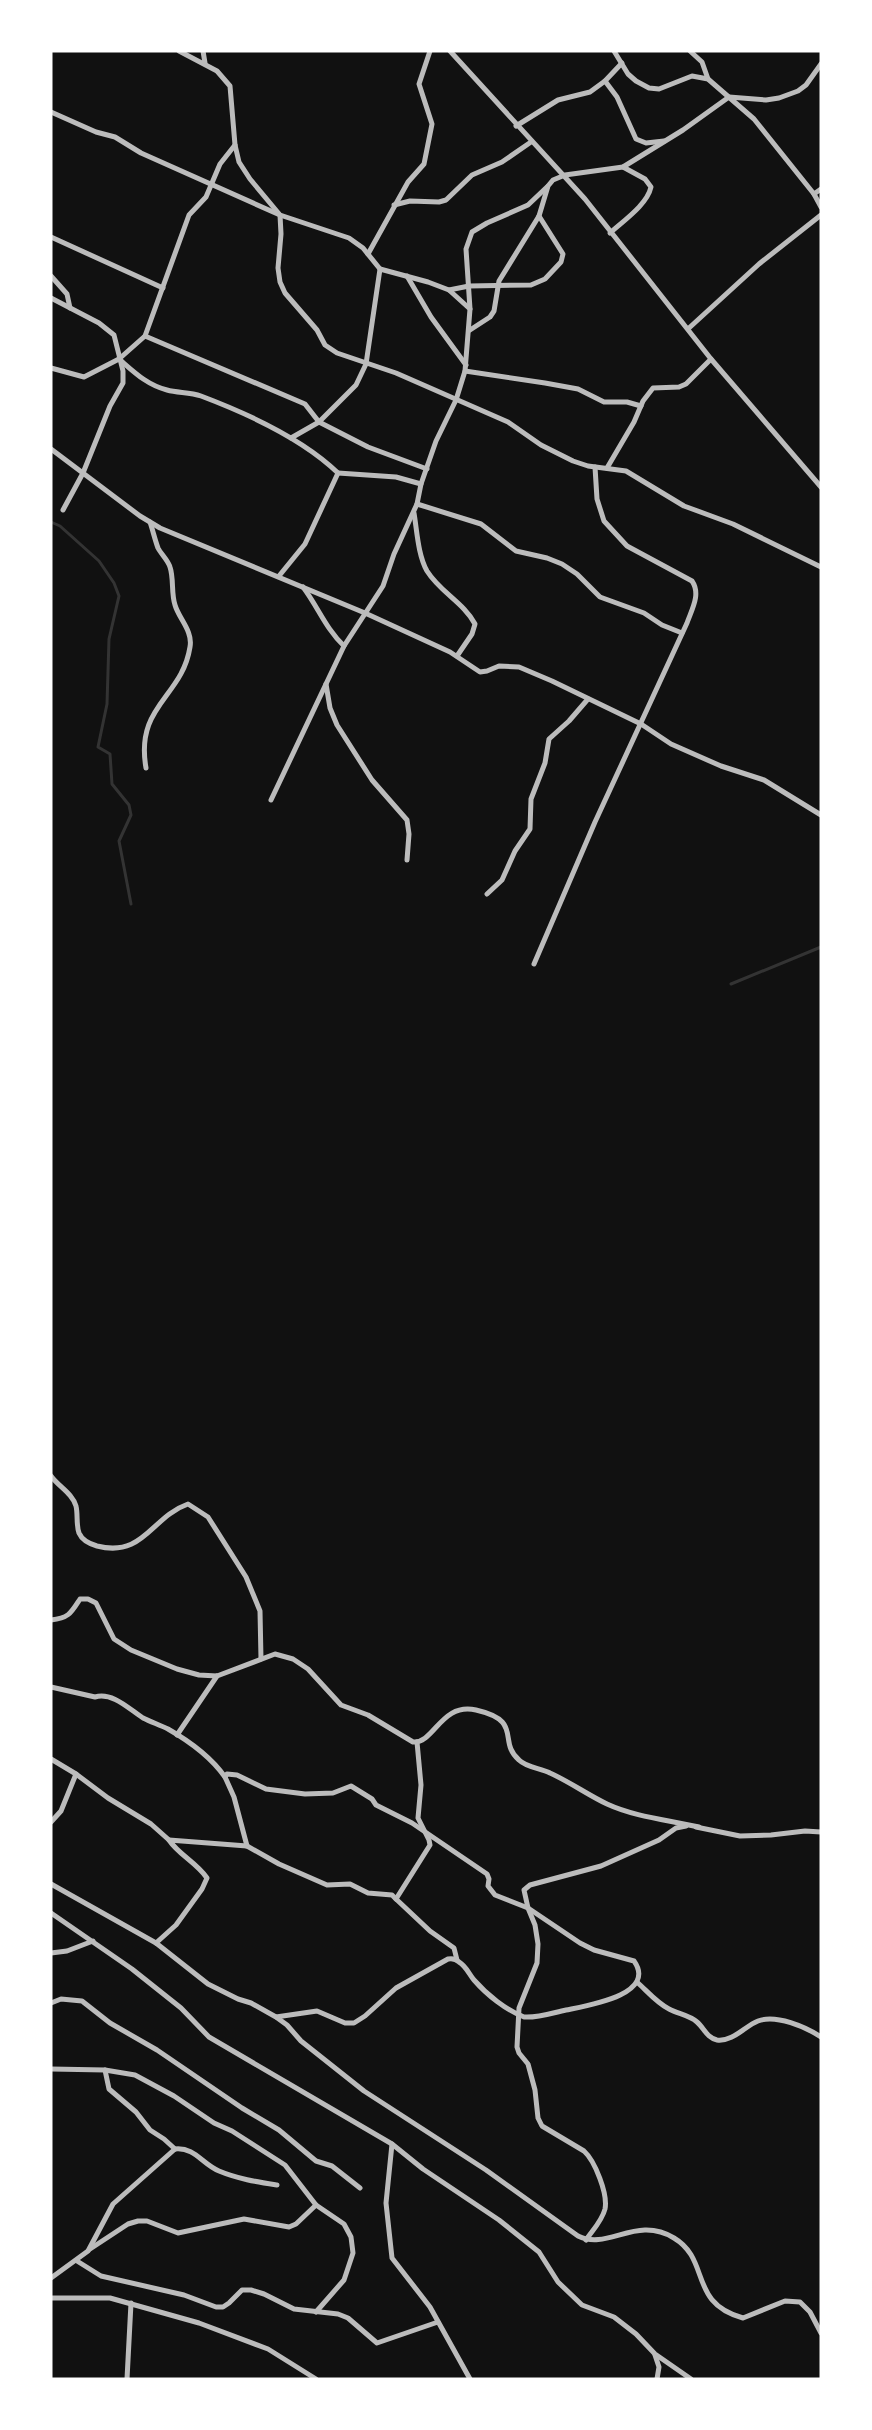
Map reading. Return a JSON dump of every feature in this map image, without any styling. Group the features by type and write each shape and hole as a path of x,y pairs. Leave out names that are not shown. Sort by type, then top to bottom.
{"street":[{"path":"179,51 217,71 230,86 235,145 239,162 250,180 280,215 281,234 278,268 280,282 285,293 317,330 325,345 337,353 396,374 508,422 541,445 563,456 596,467 626,471 684,506 733,524 821,567"},
{"path":"203,51 205,63"},
{"path":"368,254 393,205 408,182 426,160 432,124 419,84 430,51"},
{"path":"450,51 516,126 565,175 711,358 821,488"},
{"path":"614,51 628,74 636,81 659,89 687,77 701,76 708,79 754,119 814,194 821,207"},
{"path":"690,51 702,62 708,79"},
{"path":"516,126 558,100 590,92 605,81 622,63"},
{"path":"271,800 344,646 383,586 394,554 417,504 421,484 436,441 456,400 466,368 470,330 466,249 472,232 487,223 528,205 553,180 565,175 623,167 730,97 766,100 779,98 798,91 806,85 821,64"},
{"path":"605,81 617,97 636,139 646,143 665,141"},
{"path":"51,112 96,132 116,137 141,153 280,215 341,234 356,243 380,269 449,290 470,310"},
{"path":"393,205 410,201 439,202 446,200 472,175 502,162 531,142"},
{"path":"51,368 84,377 119,359 145,336 189,215 206,197 210,183 220,164 235,145"},
{"path":"610,233 639,206 651,188 645,179 623,167"},
{"path":"470,330 494,311 499,285 539,216 548,186"},
{"path":"814,194 821,189"},
{"path":"688,328 759,264 821,215"},
{"path":"449,290 468,286 531,285 545,279 563,257 563,254 539,216"},
{"path":"51,237 163,288"},
{"path":"291,438 319,422 356,386 366,364 380,269"},
{"path":"51,276 67,294 70,308"},
{"path":"407,276 431,317 466,368 546,382 578,390 604,402 627,402 641,406"},
{"path":"51,298 99,323 114,335 123,371 123,382 110,406 83,473 63,510"},
{"path":"145,336 305,404 319,422 368,447 427,469"},
{"path":"606,468 652,388 679,387 686,384 694,378 711,358"},
{"path":"119,359 147,383 167,390 199,395 272,428 306,447 338,472 396,477 421,484"},
{"path":"51,449 150,522 365,613 457,656 480,672 499,666 519,667 641,724 671,744 721,766 764,780 821,816"},
{"path":"534,964 595,822 682,633 696,597 696,588 692,580 680,572 651,561 627,546 604,521 598,499 596,467"},
{"path":"279,576 305,544 338,472"},
{"path":"417,504 481,524 516,551 548,558 562,564 577,574 600,597 644,612 662,625 682,633"},
{"path":"413,512 427,570 437,583 471,616 476,624 472,634 457,656"},
{"path":"146,768 143,751 145,732 157,707 186,664 191,645 186,624 175,605 170,567 159,549 150,522"},
{"path":"303,586 320,612 330,633 344,646"},
{"path":"326,683 330,708 337,726 372,780 407,820 409,834 407,860"},
{"path":"487,894 502,880 515,851 530,829 532,821 529,807 545,763 549,739 569,721 588,699"},
{"path":"51,1476 69,1493 76,1505 79,1532 86,1541 103,1547 121,1549 129,1545 166,1517 188,1504 208,1517 226,1542 255,1597 260,1611 261,1659"},
{"path":"51,1620 64,1619 72,1612 80,1600 88,1599 96,1603 114,1639 131,1650 178,1669 205,1676 217,1676 275,1654 293,1660 308,1669 341,1705 368,1715 406,1740 417,1742"},
{"path":"177,1735 217,1676"},
{"path":"51,1686 95,1696 102,1695 122,1703 143,1718 177,1735 204,1753 216,1764 225,1777 234,1798 247,1846"},
{"path":"417,1742 454,1711 465,1708 488,1713 501,1720 507,1731 512,1751 518,1760 526,1765 548,1772 608,1804 642,1815 740,1836 805,1831 821,1832"},
{"path":"396,1899 428,1850 429,1840 418,1818 421,1785 417,1742"},
{"path":"51,1760 76,1774 108,1798 151,1824 169,1840 176,1850 200,1868 207,1878 202,1889 176,1925 156,1943"},
{"path":"51,1822 61,1811 76,1774"},
{"path":"169,1840 247,1846 279,1864 327,1885 350,1884 368,1893 392,1895 430,1931 454,1948 457,1960 488,1993 518,2015 529,2018 603,2003 628,1990 637,1982 639,1972 634,1961 594,1950 580,1943 528,1908 495,1895 488,1886 490,1879 487,1874 412,1823 389,1814 352,1786 333,1793 305,1794 266,1788 237,1775 227,1774 225,1777"},
{"path":"586,2240 605,2210 596,2168 590,2156 547,2129 538,2118 535,2090 528,2064 519,2053 517,2047 518,2015 537,1963 538,1944 536,1925 528,1908 524,1890 530,1885 601,1866 659,1840 676,1828 684,1826 699,1827"},
{"path":"51,1884 156,1943 208,1984 238,1999 251,2003 276,2017 301,2041 364,2091 486,2170 586,2240 594,2242 631,2230 663,2232 684,2245 691,2255 708,2296 713,2304 723,2311 743,2318 785,2301 800,2302 810,2312 821,2333"},
{"path":"51,1914 93,1941 181,2008 209,2037 392,2144 423,2169 517,2234 539,2252 558,2282 582,2305 614,2317 636,2334 655,2354 691,2379"},
{"path":"51,1953 67,1950 93,1941"},
{"path":"276,2017 317,2011 345,2023 354,2022 365,2016 396,1988 439,1963 448,1959 457,1960"},
{"path":"637,1982 660,2004 694,2019 715,2040 743,2032 758,2021 767,2020 779,2021 806,2029 821,2037"},
{"path":"51,2003 60,1999 82,2001 110,2023 150,2045 242,2108 257,2115 296,2142 316,2161 332,2166 360,2188"},
{"path":"51,2069 105,2070 135,2075 174,2096 214,2123 254,2144 285,2165 316,2204 344,2224 351,2237 353,2253 344,2280 316,2312"},
{"path":"105,2070 110,2089 136,2112 150,2130 164,2138 175,2149"},
{"path":"392,2144 386,2203 392,2258 430,2307 470,2379"},
{"path":"88,2251 112,2204 175,2149 184,2148 194,2152 203,2162 218,2171 252,2181 277,2185"},
{"path":"51,2278 128,2224 138,2221 146,2221 178,2233 244,2219 289,2227 296,2224 316,2204"},
{"path":"77,2261 102,2276 120,2282 184,2295 216,2307 223,2307 230,2303 240,2291 251,2290 294,2310 338,2314 348,2318 377,2343 438,2322"},
{"path":"51,2298 110,2298 199,2323 268,2349 316,2379"},
{"path":"127,2379 132,2303"},
{"path":"655,2354 659,2367 657,2379"}],"waterway":[{"path":"51,522 60,526 99,561 114,583 119,596 109,639 107,704 98,747 110,754 112,784 129,805 131,815 119,841 131,904"},
{"path":"731,984 821,947"}]}
